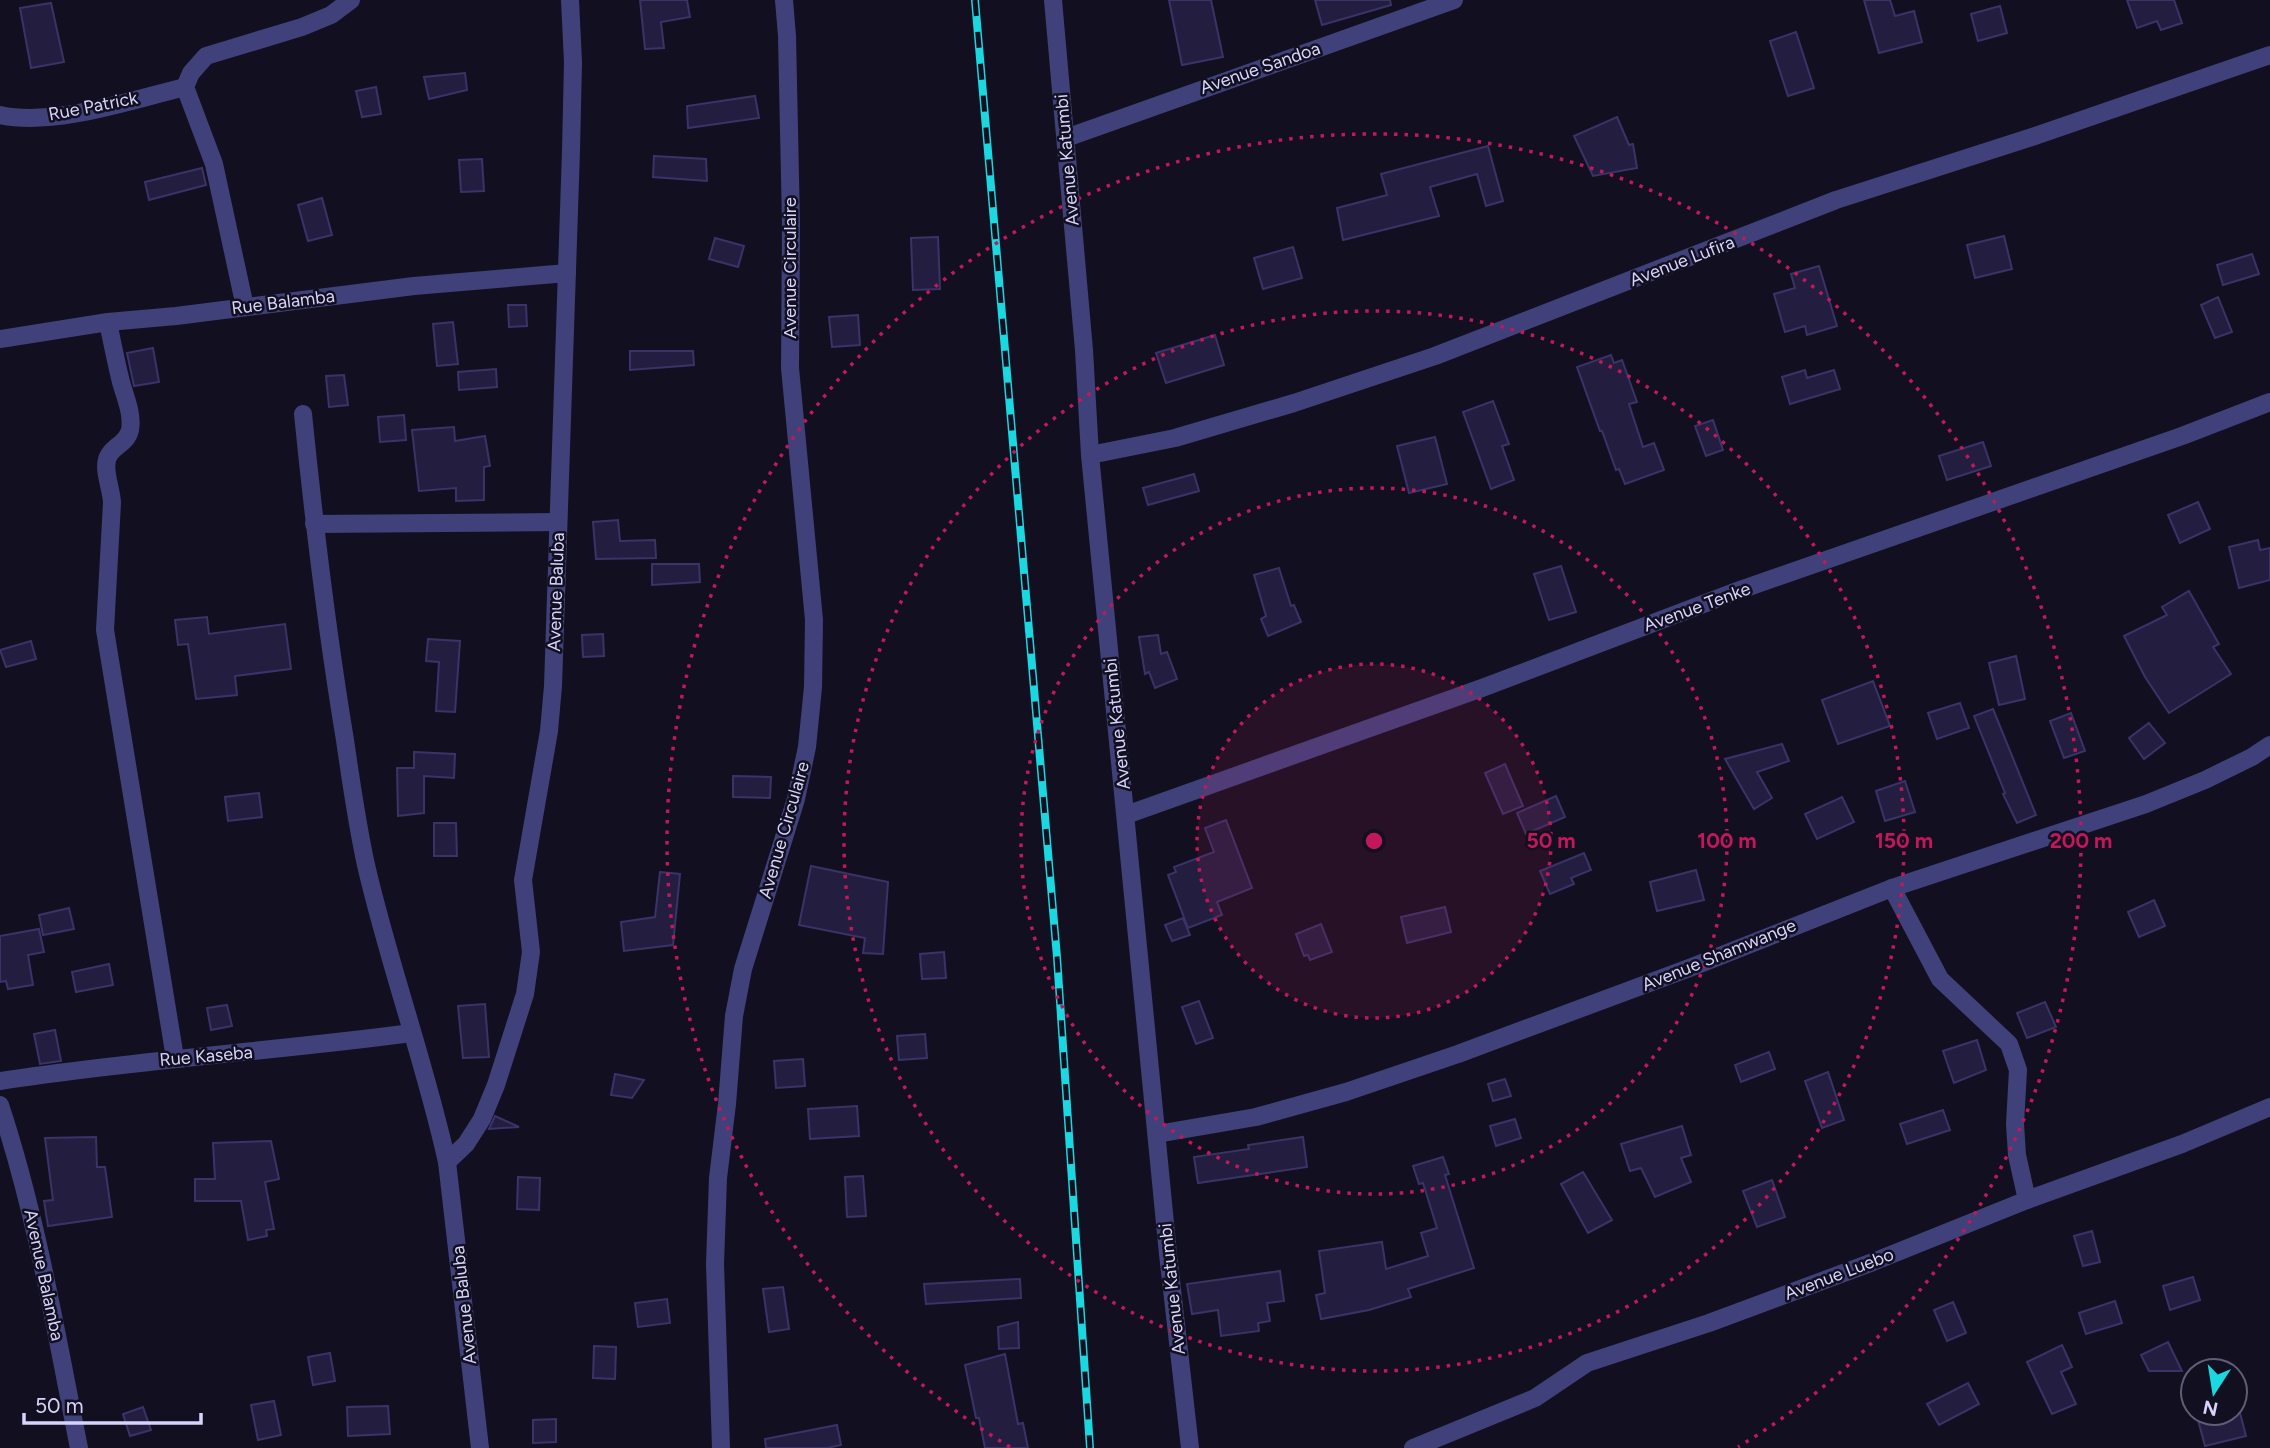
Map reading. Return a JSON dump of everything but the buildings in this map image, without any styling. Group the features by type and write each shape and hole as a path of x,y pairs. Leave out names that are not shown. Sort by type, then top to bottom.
{"street":[{"path":"244,307 214,164 185,87 191,73 206,56 302,27 331,15 351,0"},
{"name":"Avenue Baluba","path":"447,1162 466,1144 482,1119 496,1084 525,994 531,951 523,880 549,731 553,686 573,62 570,0"},
{"name":"Avenue Circulaire","path":"721,1448 715,1264 718,1178 734,1016 743,969 796,799 807,747 813,687 814,620 790,368 792,224 787,36 783,0"},
{"name":"Avenue Katumbi","path":"1054,0 1090,455 1189,1448"},
{"name":"Avenue Sandoa","path":"1066,138 1454,0"},
{"name":"Avenue Lufira","path":"1090,455 1175,438 1294,403 1436,356 1836,200 2035,136 2270,55"},
{"name":"Rue Patrick","path":"0,115 13,118 83,112 185,87"},
{"name":"Rue Balamba","path":"0,340 108,322 414,286 567,273"},
{"path":"108,322 130,414 130,431 126,439 109,454 105,466 112,491 112,503 105,630 175,1058"},
{"name":"Avenue Tenke","path":"1126,815 1482,688 1740,590 2270,402"},
{"name":"Avenue Baluba","path":"303,414 314,524 335,678 366,864 447,1162 480,1448"},
{"path":"314,524 558,522"},
{"name":"Avenue Shamwange","path":"1157,1134 1256,1117 1346,1092 1484,1045 1892,888 2146,804 2205,780 2270,745"},
{"path":"1892,888 1940,979 2009,1044 2018,1070 2015,1124 2017,1155 2027,1200"},
{"name":"Rue Kaseba","path":"0,1081 97,1066 246,1053 412,1033"},
{"name":"Avenue Balamba","path":"0,1105 18,1158 44,1268 79,1448"},
{"name":"Avenue Luebo","path":"1413,1448 1535,1398 1587,1363 1709,1323 2027,1200 2182,1144 2270,1107"}],"railway":[{"path":"975,0 1057,957 1090,1448"}]}
